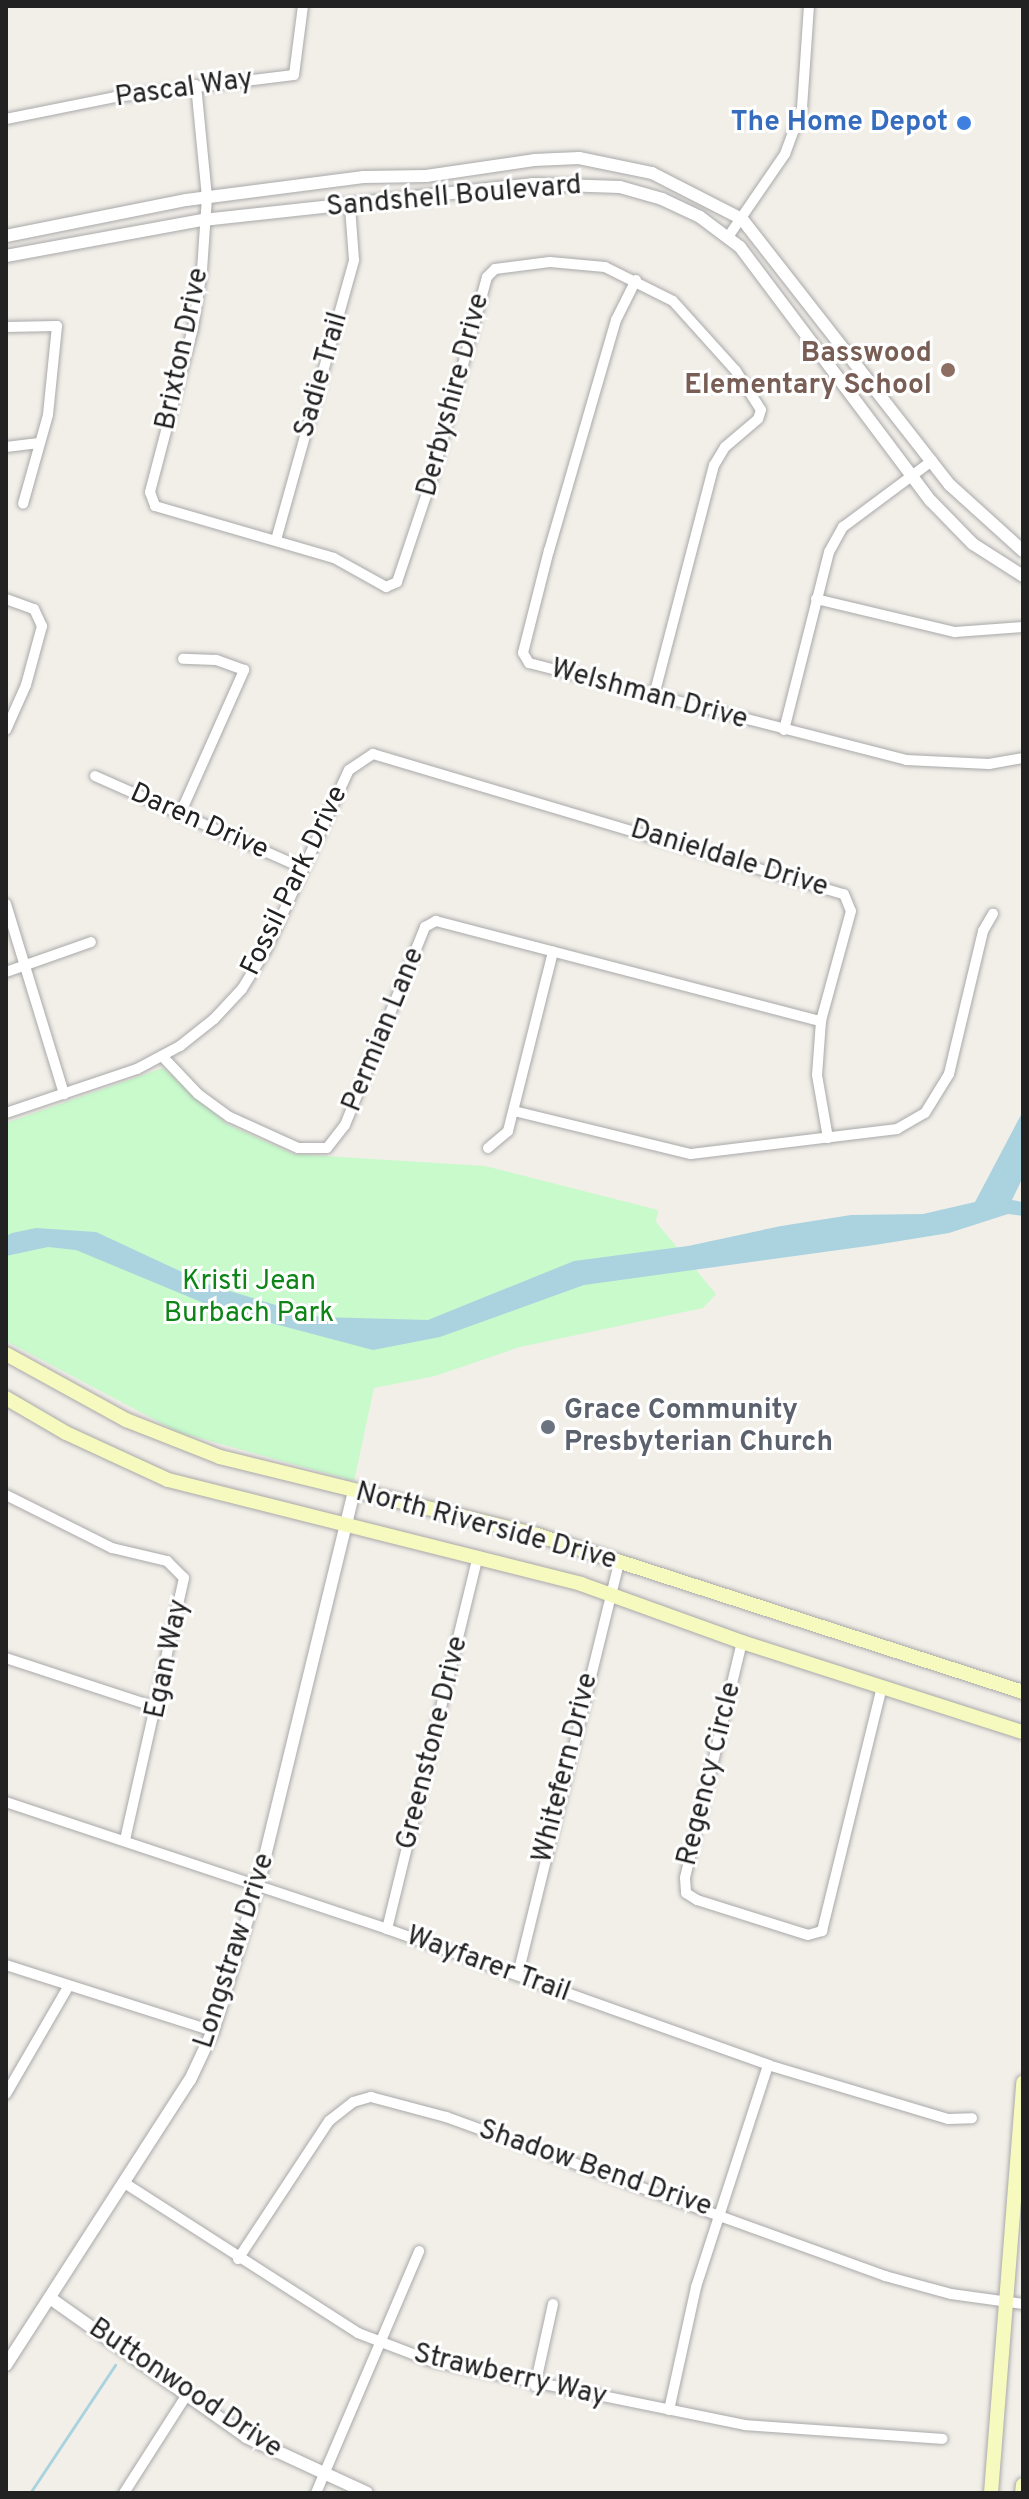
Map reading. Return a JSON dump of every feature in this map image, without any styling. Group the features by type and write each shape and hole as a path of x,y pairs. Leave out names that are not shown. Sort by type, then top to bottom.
{"main road":[{"name":"North Riverside Drive","path":"6,1354 171,1440 354,1490 537,1535 1021,1690"},
{"name":"North Riverside Drive","path":"6,1398 66,1433 168,1480 478,1556 610,1594 742,1642 1023,1732"},
{"path":"991,2493 1015,2303 1023,2082"},
{"path":"1022,2493 1023,2485"}],"street":[{"name":"Pascal Way","path":"6,119 196,85 294,75 303,6"},
{"path":"728,237 785,154 802,108 809,6"},
{"name":"Brixton Drive","path":"151,500 193,328 207,197 196,85"},
{"name":"Sandshell Boulevard","path":"6,236 207,197 579,158 652,173 742,219 932,461 1004,539 1023,551"},
{"name":"Sandshell Boulevard","path":"6,256 203,220 576,182 620,187 662,199 728,237 770,284 912,476 973,544 1023,576"},
{"name":"Sadie Trail","path":"276,540 354,260 350,207"},
{"name":"Derbyshire Drive","path":"151,500 155,506 334,558 386,587 397,582 428,492 487,277 495,269 550,262 605,267 673,301 701,329 761,410 758,419 725,447 714,465 654,695"},
{"name":"Welshman Drive","path":"636,280 616,320 523,653 529,663 906,760 962,765 1023,758"},
{"path":"6,327 57,326 48,415 37,443 23,504"},
{"path":"6,447 37,443"},
{"path":"784,730 829,552 843,527 932,461"},
{"path":"6,599 34,609 42,626 26,685 6,730"},
{"path":"816,599 955,632 1023,627"},
{"path":"180,814 244,670 216,660 183,659"},
{"name":"Fossil Park Drive","path":"6,1113 162,1056 199,1032 242,989 281,921 349,770 373,754"},
{"name":"Danieldale Drive","path":"373,754 833,887 844,894 851,911 821,1021 817,1089 828,1138"},
{"name":"Daren Drive","path":"95,776 303,868"},
{"path":"6,904 28,967 64,1094"},
{"path":"514,1111 678,1153 717,1153 897,1129 925,1113 938,1096 958,1043 983,931 993,914"},
{"name":"Permian Lane","path":"162,1056 198,1094 230,1117 273,1140 319,1152 335,1143 345,1125 428,924 436,921 821,1021"},
{"path":"6,972 28,967 91,942"},
{"path":"488,1148 505,1137 514,1111 553,952"},
{"name":"Longstraw Drive","path":"6,2365 190,2080 213,2031 258,1885 354,1490"},
{"name":"Egan Way","path":"6,1495 112,1548 179,1568 184,1595 125,1840"},
{"name":"Greenstone Drive","path":"387,1929 478,1556"},
{"name":"Whitefern Drive","path":"518,1974 619,1563"},
{"name":"Regency Circle","path":"742,1642 685,1878 686,1893 808,1935 825,1926 882,1686"},
{"path":"6,1658 158,1708"},
{"name":"Wayfarer Trail","path":"6,1802 518,1974 768,2065 948,2119 972,2118"},
{"path":"6,1965 213,2031"},
{"path":"6,2094 68,1987"},
{"path":"669,2410 696,2287 768,2065"},
{"name":"Shadow Bend Drive","path":"238,2259 329,2121 353,2102 371,2097 446,2117 722,2214 885,2276 1015,2303"},
{"name":"Strawberry Way","path":"123,2182 238,2259 378,2343 535,2386 745,2425 943,2439"},
{"path":"316,2493 419,2251"},
{"name":"Buttonwood Drive","path":"50,2298 246,2437 367,2493"},
{"path":"535,2386 553,2304"},
{"path":"124,2493 186,2396"}],"green space":[{"name":"Kristi Jean Burbach Park","path":"163,1068 227,1124 293,1154 485,1166 658,1210 656,1222 716,1294 703,1308 520,1347 435,1376 374,1388 354,1481 178,1432 6,1341 6,1123"}],"water":[{"path":"1023,1111 1023,1177 1012,1200 1023,1202 1023,1216 1008,1214 949,1233 875,1245 584,1285 440,1337 373,1350 218,1309 76,1250 48,1247 6,1256 6,1236 12,1233 36,1228 96,1232 210,1285 320,1317 428,1320 574,1261 688,1246 851,1215 923,1214 975,1202"}],"waterway":[{"path":"30,2493 115,2365"}],"place":[{"name":"The Home Depot","path":"964,123"},
{"name":"Basswood Elementary School","path":"948,370"},
{"name":"Grace Community Presbyterian Church","path":"548,1427"}]}
